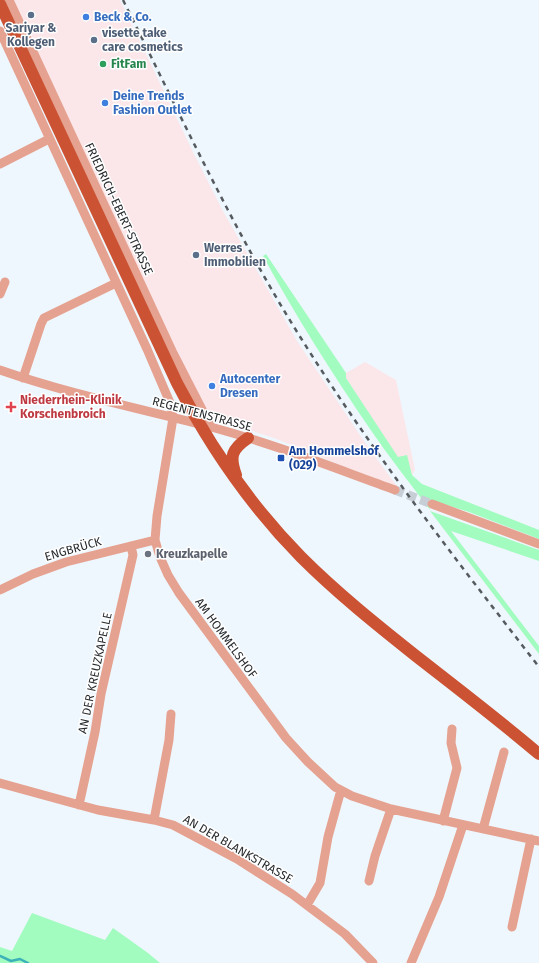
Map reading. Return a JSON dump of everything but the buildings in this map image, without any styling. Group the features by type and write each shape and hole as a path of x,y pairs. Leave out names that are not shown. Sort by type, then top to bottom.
{"main road":[{"path":"0,4 168,364 240,485 292,547 342,595 385,632 539,754"},
{"path":"240,485 235,471 232,455 236,448 248,438"}],"street":[{"name":"FRIEDRICH-EBERT-STRASSE","path":"9,0 172,351 205,426"},
{"path":"0,31 171,405 173,418"},
{"path":"0,164 49,139"},
{"path":"0,294 5,282"},
{"path":"24,378 44,318 116,283"},
{"name":"REGENTENSTRASSE","path":"0,370 24,378 248,438 395,490"},
{"name":"AM HOMMELSHOF","path":"173,418 157,516 155,540 160,557 173,584 224,656 292,746 318,772 341,790 356,798 391,809 535,840 512,927"},
{"path":"432,504 539,544"},
{"name":"ENGBRÜCK","path":"0,590 51,567 155,540"},
{"name":"AN DER KREUZKAPELLE","path":"79,805 95,732 101,694 133,555 131,546"},
{"path":"154,820 169,740 171,714"},
{"path":"443,821 457,768 451,743 452,729"},
{"path":"483,829 504,752"},
{"name":"AN DER BLANKSTRASSE","path":"0,783 79,805 173,825 225,852 307,905 348,937 373,963"},
{"path":"307,905 320,883 328,837 341,790"},
{"path":"369,880 375,856 391,809"},
{"path":"411,963 439,897 463,825"}],"shaded area":[{"path":"10,0 120,0 223,211 297,341 366,444 399,489 274,438 213,418 202,405"},
{"path":"365,362 396,380 415,470 412,475 406,455 398,458 346,378 346,373"}],"green space":[{"path":"266,254 346,373 346,378 398,457 407,455 412,475 422,484 539,530 539,539 469,512 427,499 430,510 377,439 328,365 275,278 263,256"},
{"path":"430,511 539,550 539,561 451,531 539,646 539,654"},
{"path":"32,913 105,940 113,928 160,963 0,963 0,947 12,951"}],"waterway":[{"path":"0,956 11,961 20,959 28,963"}],"tunnel":[{"path":"395,490 432,504"}],"railway":[{"path":"123,0 209,174 255,260 304,343 359,426 417,508 539,667"}],"place":[{"name":"Sariyar & Kollegen","path":"31,15"},
{"name":"Beck & Co.","path":"86,17"},
{"name":"visette take care cosmetics","path":"94,40"},
{"name":"FitFam","path":"103,64"},
{"name":"Deine Trends Fashion Outlet","path":"105,103"},
{"name":"Werres Immobilien","path":"196,255"},
{"name":"Autocenter Dresen","path":"212,386"},
{"name":"Niederrhein-Klinik Korschenbroich","path":"11,407"},
{"name":"Am Hommelshof (029)","path":"281,458"},
{"name":"Kreuzkapelle","path":"148,554"}]}
